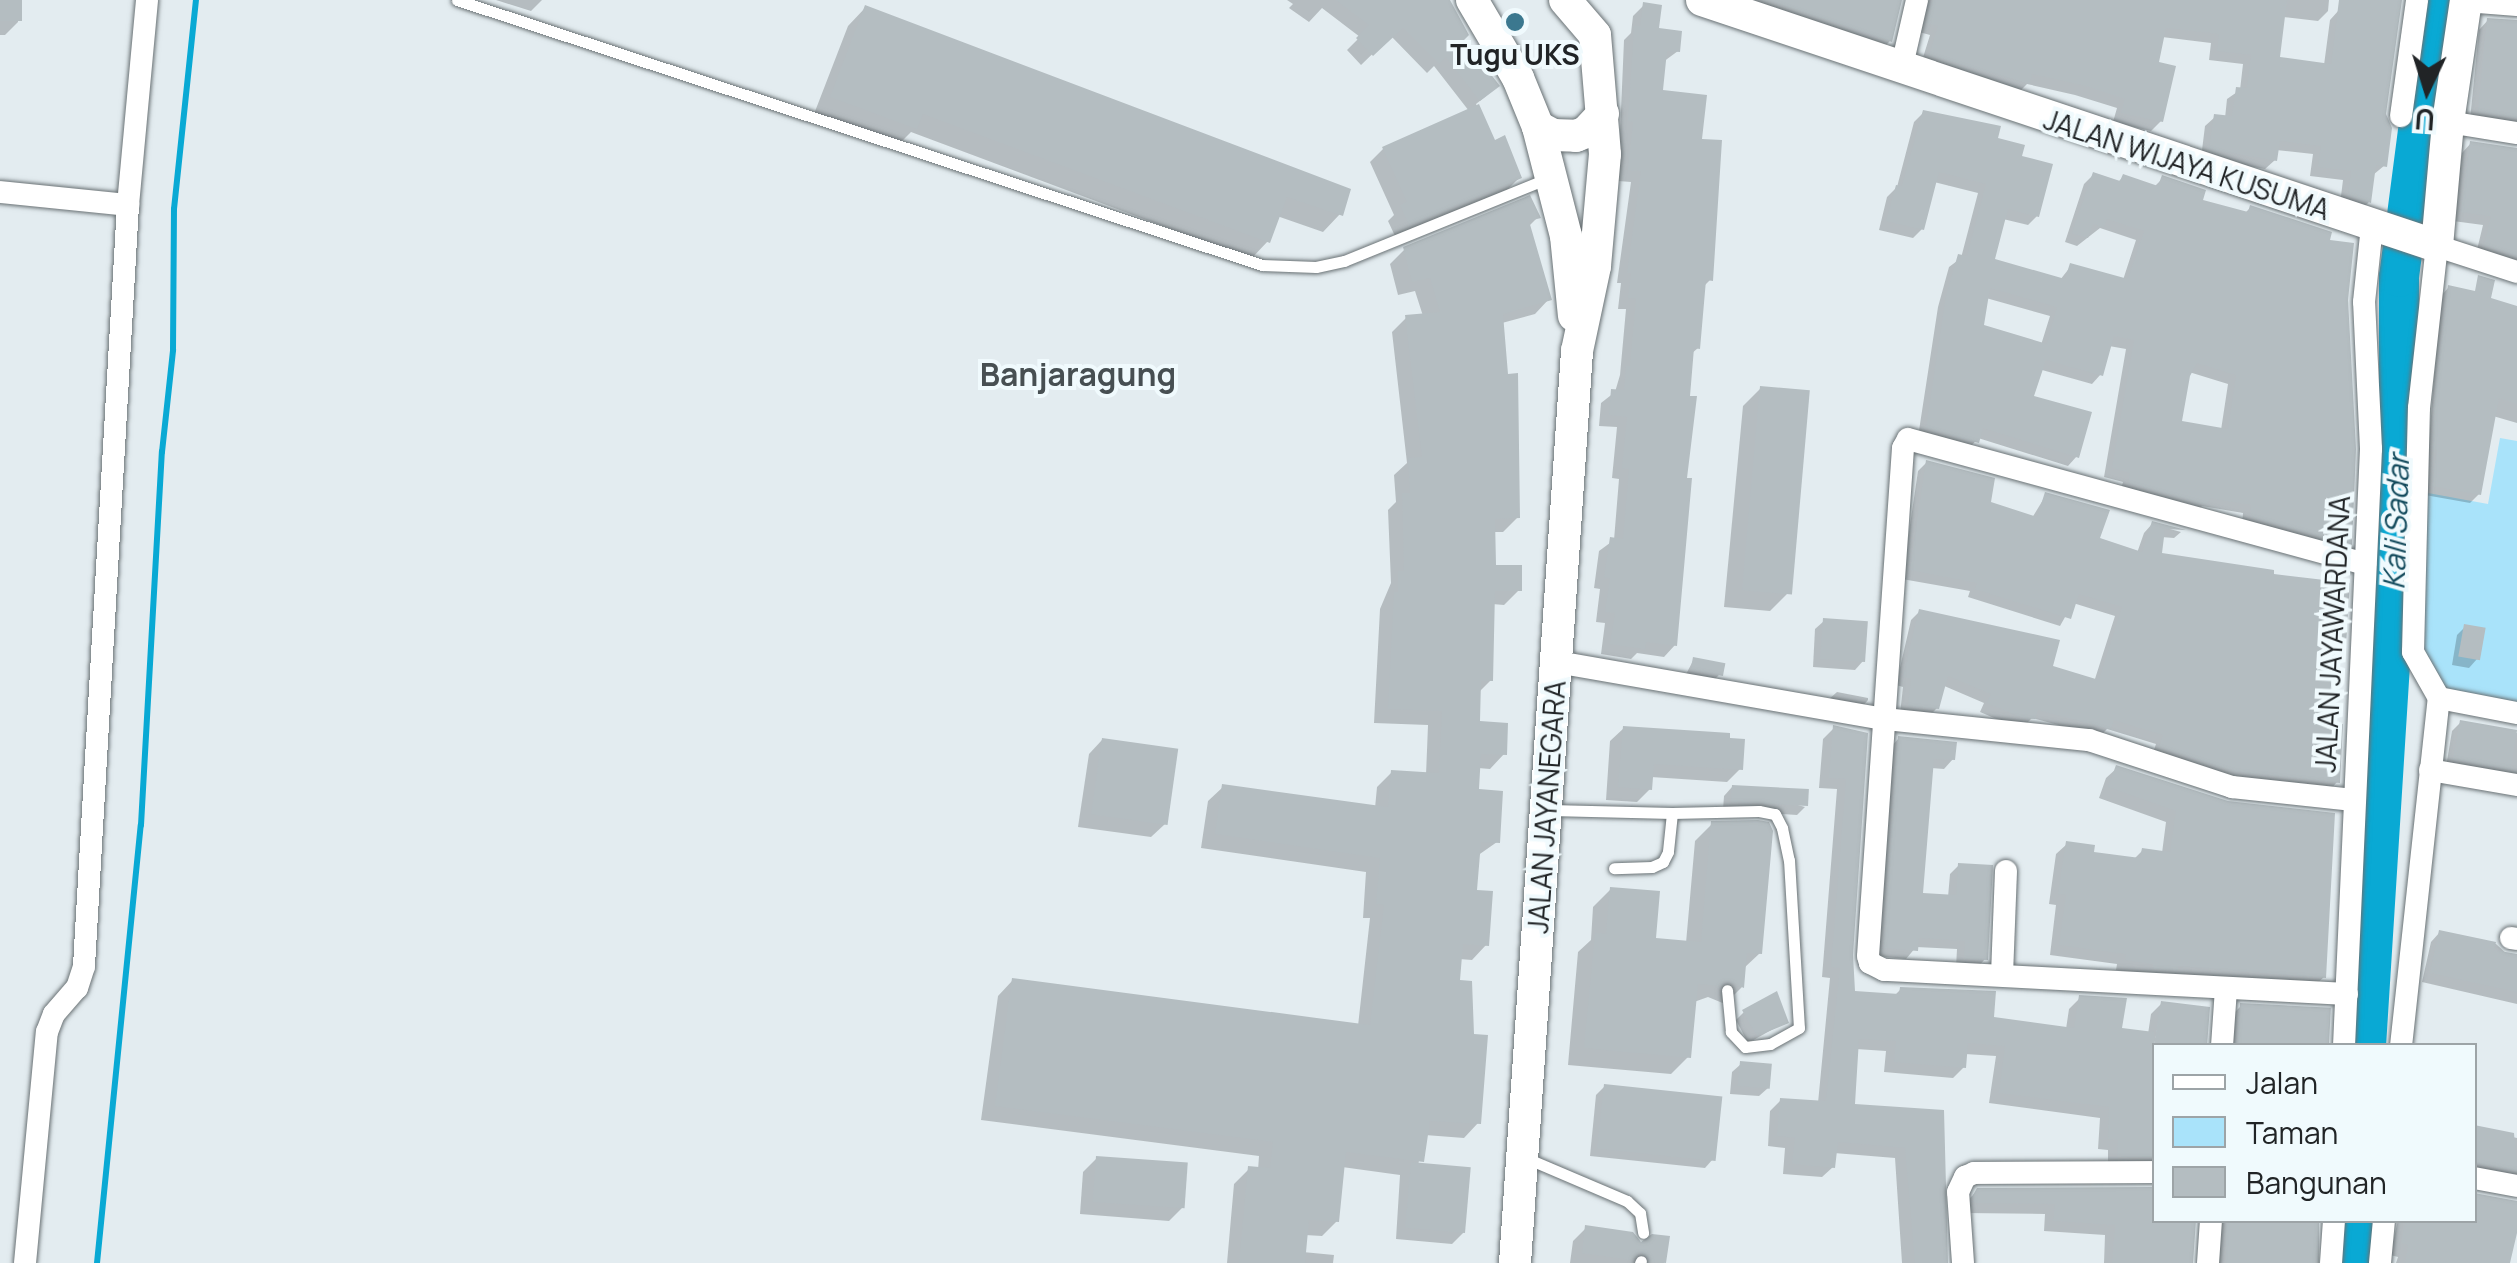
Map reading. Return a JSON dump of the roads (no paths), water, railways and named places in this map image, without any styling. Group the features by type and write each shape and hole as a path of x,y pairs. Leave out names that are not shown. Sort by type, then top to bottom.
{"main road":[{"name":"JALAN JAYANEGARA","path":"1472,0 1518,78 1538,126 1566,236 1578,350"},
{"path":"1565,0 1596,35"},
{"name":"JALAN JAYANEGARA","path":"1515,1263 1578,350 1595,266 1605,154 1596,35 1598,0"},
{"name":"JALAN WIJAYA KUSUMA","path":"1702,0 2433,245"},
{"path":"2433,245 2466,1"},
{"path":"1538,126 1553,134 1576,136 1586,132 1603,114"}],"street":[{"path":"25,1263 47,1032 54,1014 77,988 84,966 128,205 147,0"},
{"path":"1902,70 1918,0"},
{"path":"2401,116 2417,0"},
{"path":"2466,1 2517,5"},
{"path":"2448,122 2517,133"},
{"path":"0,192 128,205"},
{"name":"JALAN JAYAWARDANA","path":"2344,1043 2371,424 2364,302 2383,229"},
{"path":"2401,1043 2439,698 2413,652 2419,408 2433,245 2517,272"},
{"path":"2347,994 1884,970 1870,963 1903,448 1908,439 2366,564"},
{"path":"1557,662 1885,719 2089,740 2232,787 2353,800"},
{"path":"2439,698 2517,713"},
{"path":"2430,770 2517,785"},
{"path":"2002,975 2006,872"},
{"path":"2222,1043 2226,989"},
{"path":"1963,1263 1958,1192 1965,1177 1974,1173 2152,1172"},
{"path":"2477,1179 2517,1186"},
{"path":"2208,1263 2211,1223"},
{"path":"2331,1263 2334,1223"},
{"path":"2380,1263 2384,1223"}],"lane":[{"path":"457,0 1262,265 1316,267 1344,260 1552,177"},
{"path":"1545,810 1672,814 1725,808 1775,814 1789,860 1799,1028 1770,1044 1744,1047 1731,1032 1727,990"},
{"path":"1614,868 1652,867 1663,862 1668,852 1672,814"},
{"path":"1522,1156 1627,1201 1640,1213 1643,1233"}],"waterway":[{"path":"97,1263 141,825 162,452 173,350 174,209 196,0"},
{"name":"Kali Sadar","path":"2366,1043 2399,521 2399,277 2435,0"},
{"name":"Kali Sadar","path":"2352,1263 2355,1223"}],"place":[{"name":"Tugu UKS","path":"1515,22"}],"district":[{"name":"Banjaragung","path":"1078,374"}]}
